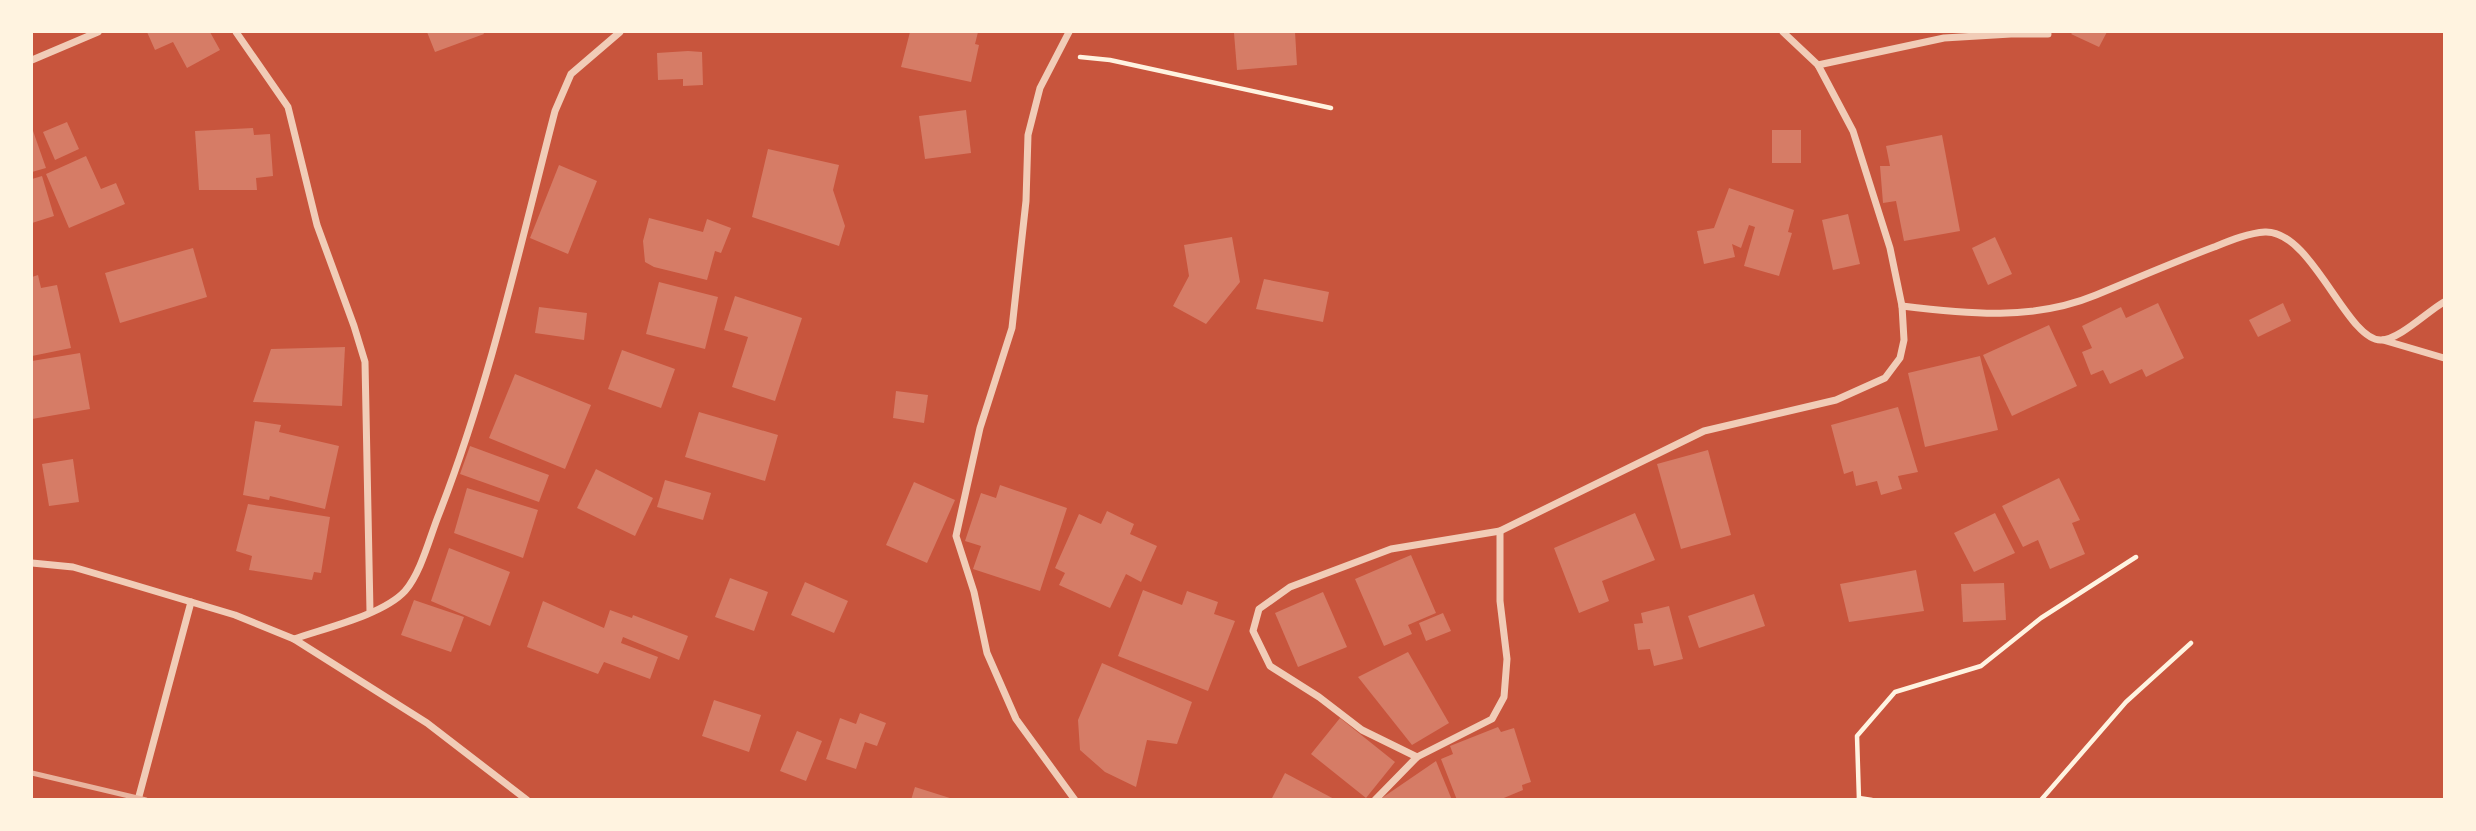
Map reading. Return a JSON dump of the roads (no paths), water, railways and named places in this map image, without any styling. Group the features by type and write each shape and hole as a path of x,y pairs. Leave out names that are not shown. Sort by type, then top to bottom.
{"street":[{"path":"32,60 97,32"},
{"path":"236,32 288,107 317,225 365,362 370,612"},
{"path":"294,639 387,606 405,590 415,575 480,399 555,111 571,74 620,32"},
{"path":"1069,32 1040,88 1028,135 1026,201 1012,328 980,428 956,536 974,592 987,653 1016,719 1075,800"},
{"path":"1418,757 1362,730 1319,697 1270,666 1253,631 1259,609 1290,587 1391,549 1500,531 1703,431 1836,400 1885,378 1899,358 1904,340 1902,306 1890,248 1853,131 1818,65 1783,32"},
{"path":"1818,65 1944,38 2048,34"},
{"path":"1902,306 1996,315 2059,307 2094,296 2235,239 2265,232 2281,235 2298,246 2364,332 2373,338 2445,358"},
{"path":"2382,340 2396,335 2445,302"},
{"path":"1375,800 1418,757 1492,719 1504,697 1507,659 1500,601 1500,531"},
{"path":"32,563 73,567 235,615 294,639 427,723 527,800"},
{"path":"138,800 191,602"}],"railway":[{"path":"32,773 146,800"}]}
